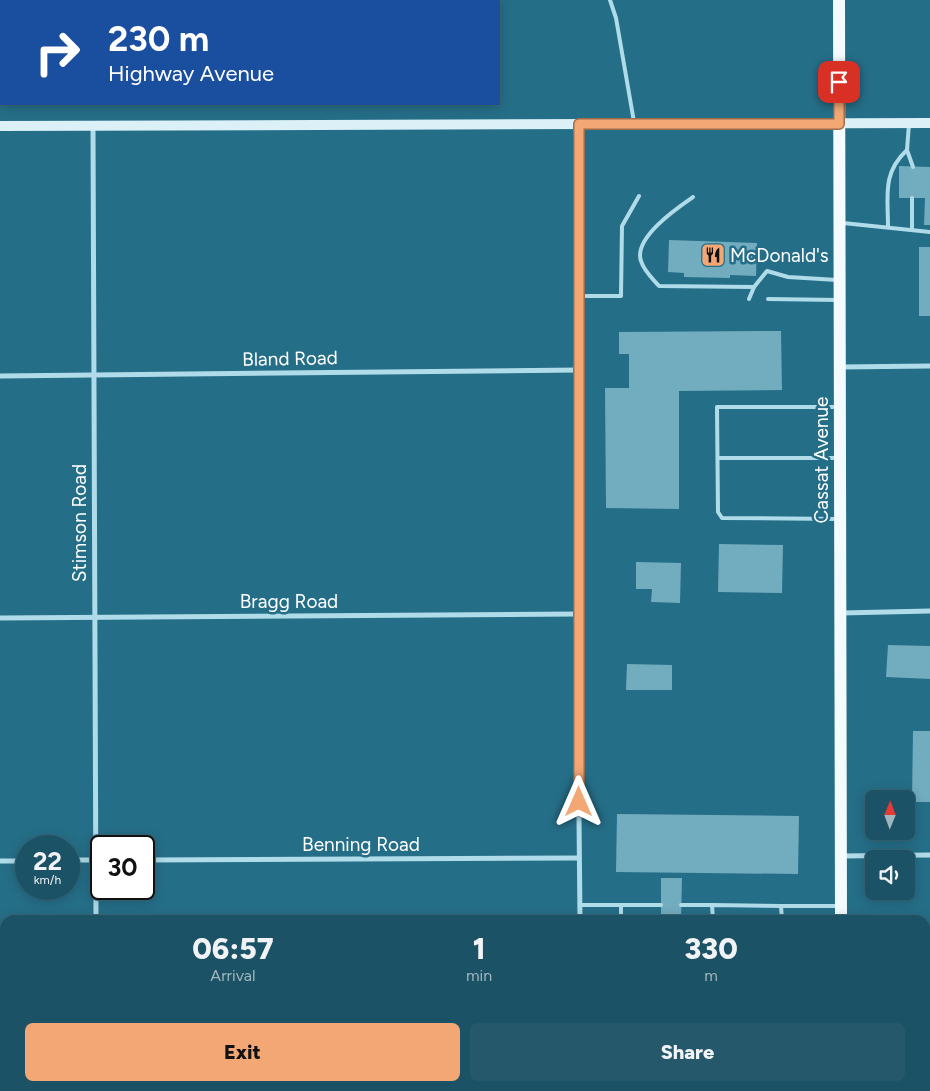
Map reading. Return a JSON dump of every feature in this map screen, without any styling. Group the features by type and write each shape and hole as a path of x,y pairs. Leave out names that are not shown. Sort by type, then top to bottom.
{"main road":[{"name":"Cassat Avenue","path":"839,0 841,915"}],"street":[{"path":"579,124 577,614 580,915"},
{"path":"0,126 930,124"},
{"name":"Stimson Road","path":"93,125 94,617 98,835"},
{"path":"840,367 930,366"},
{"name":"Bland Road","path":"0,376 579,370"},
{"path":"841,613 930,611"},
{"name":"Bragg Road","path":"0,618 577,614"},
{"path":"841,856 930,855"},
{"name":"Benning Road","path":"155,860 579,858"},
{"path":"0,861 15,860"},
{"name":"Stimson Road","path":"96,915 97,900"}],"lane":[{"path":"610,0 616,18 634,124"},
{"path":"909,124 907,150 913,167"},
{"path":"888,227 888,184 891,169 896,160 907,150"},
{"path":"579,296 621,296 622,226 638,196"},
{"path":"693,197 669,213 644,240 640,249 640,259 646,272 659,286 754,287"},
{"path":"912,198 912,230"},
{"path":"839,222 930,232"},
{"path":"749,299 754,287 767,271 788,278 839,280"},
{"path":"768,299 839,300"},
{"path":"840,407 717,407 718,512 722,518 840,519"},
{"path":"718,458 840,458"},
{"path":"580,905 661,906"},
{"path":"621,905 621,915"},
{"path":"681,905 841,906"},
{"path":"712,905 713,915"},
{"path":"781,906 782,915"}],"building":[{"path":"899,166 930,167 930,225 924,225 925,198 899,198"},
{"name":"McDonald's","path":"669,240 757,243 756,276 730,275 730,278 684,277 684,273 668,272"},
{"path":"919,247 930,247 930,316 919,316"},
{"path":"781,331 782,390 679,391 679,509 606,508 605,388 629,388 629,354 619,354 619,332"},
{"path":"719,544 783,545 782,593 718,592"},
{"path":"636,562 681,563 680,603 651,602 652,589 636,589"},
{"path":"888,645 930,646 930,679 886,677"},
{"path":"627,664 672,665 672,690 626,690"},
{"path":"913,731 930,731 930,802 915,802 915,790 912,790"},
{"path":"617,814 799,816 798,874 616,872"},
{"path":"661,878 682,878 681,915 661,915"}],"place":[{"name":"McDonald's","path":"713,255"}],"route":[{"path":"579,802 577,614 579,124 839,124 839,82"}]}
